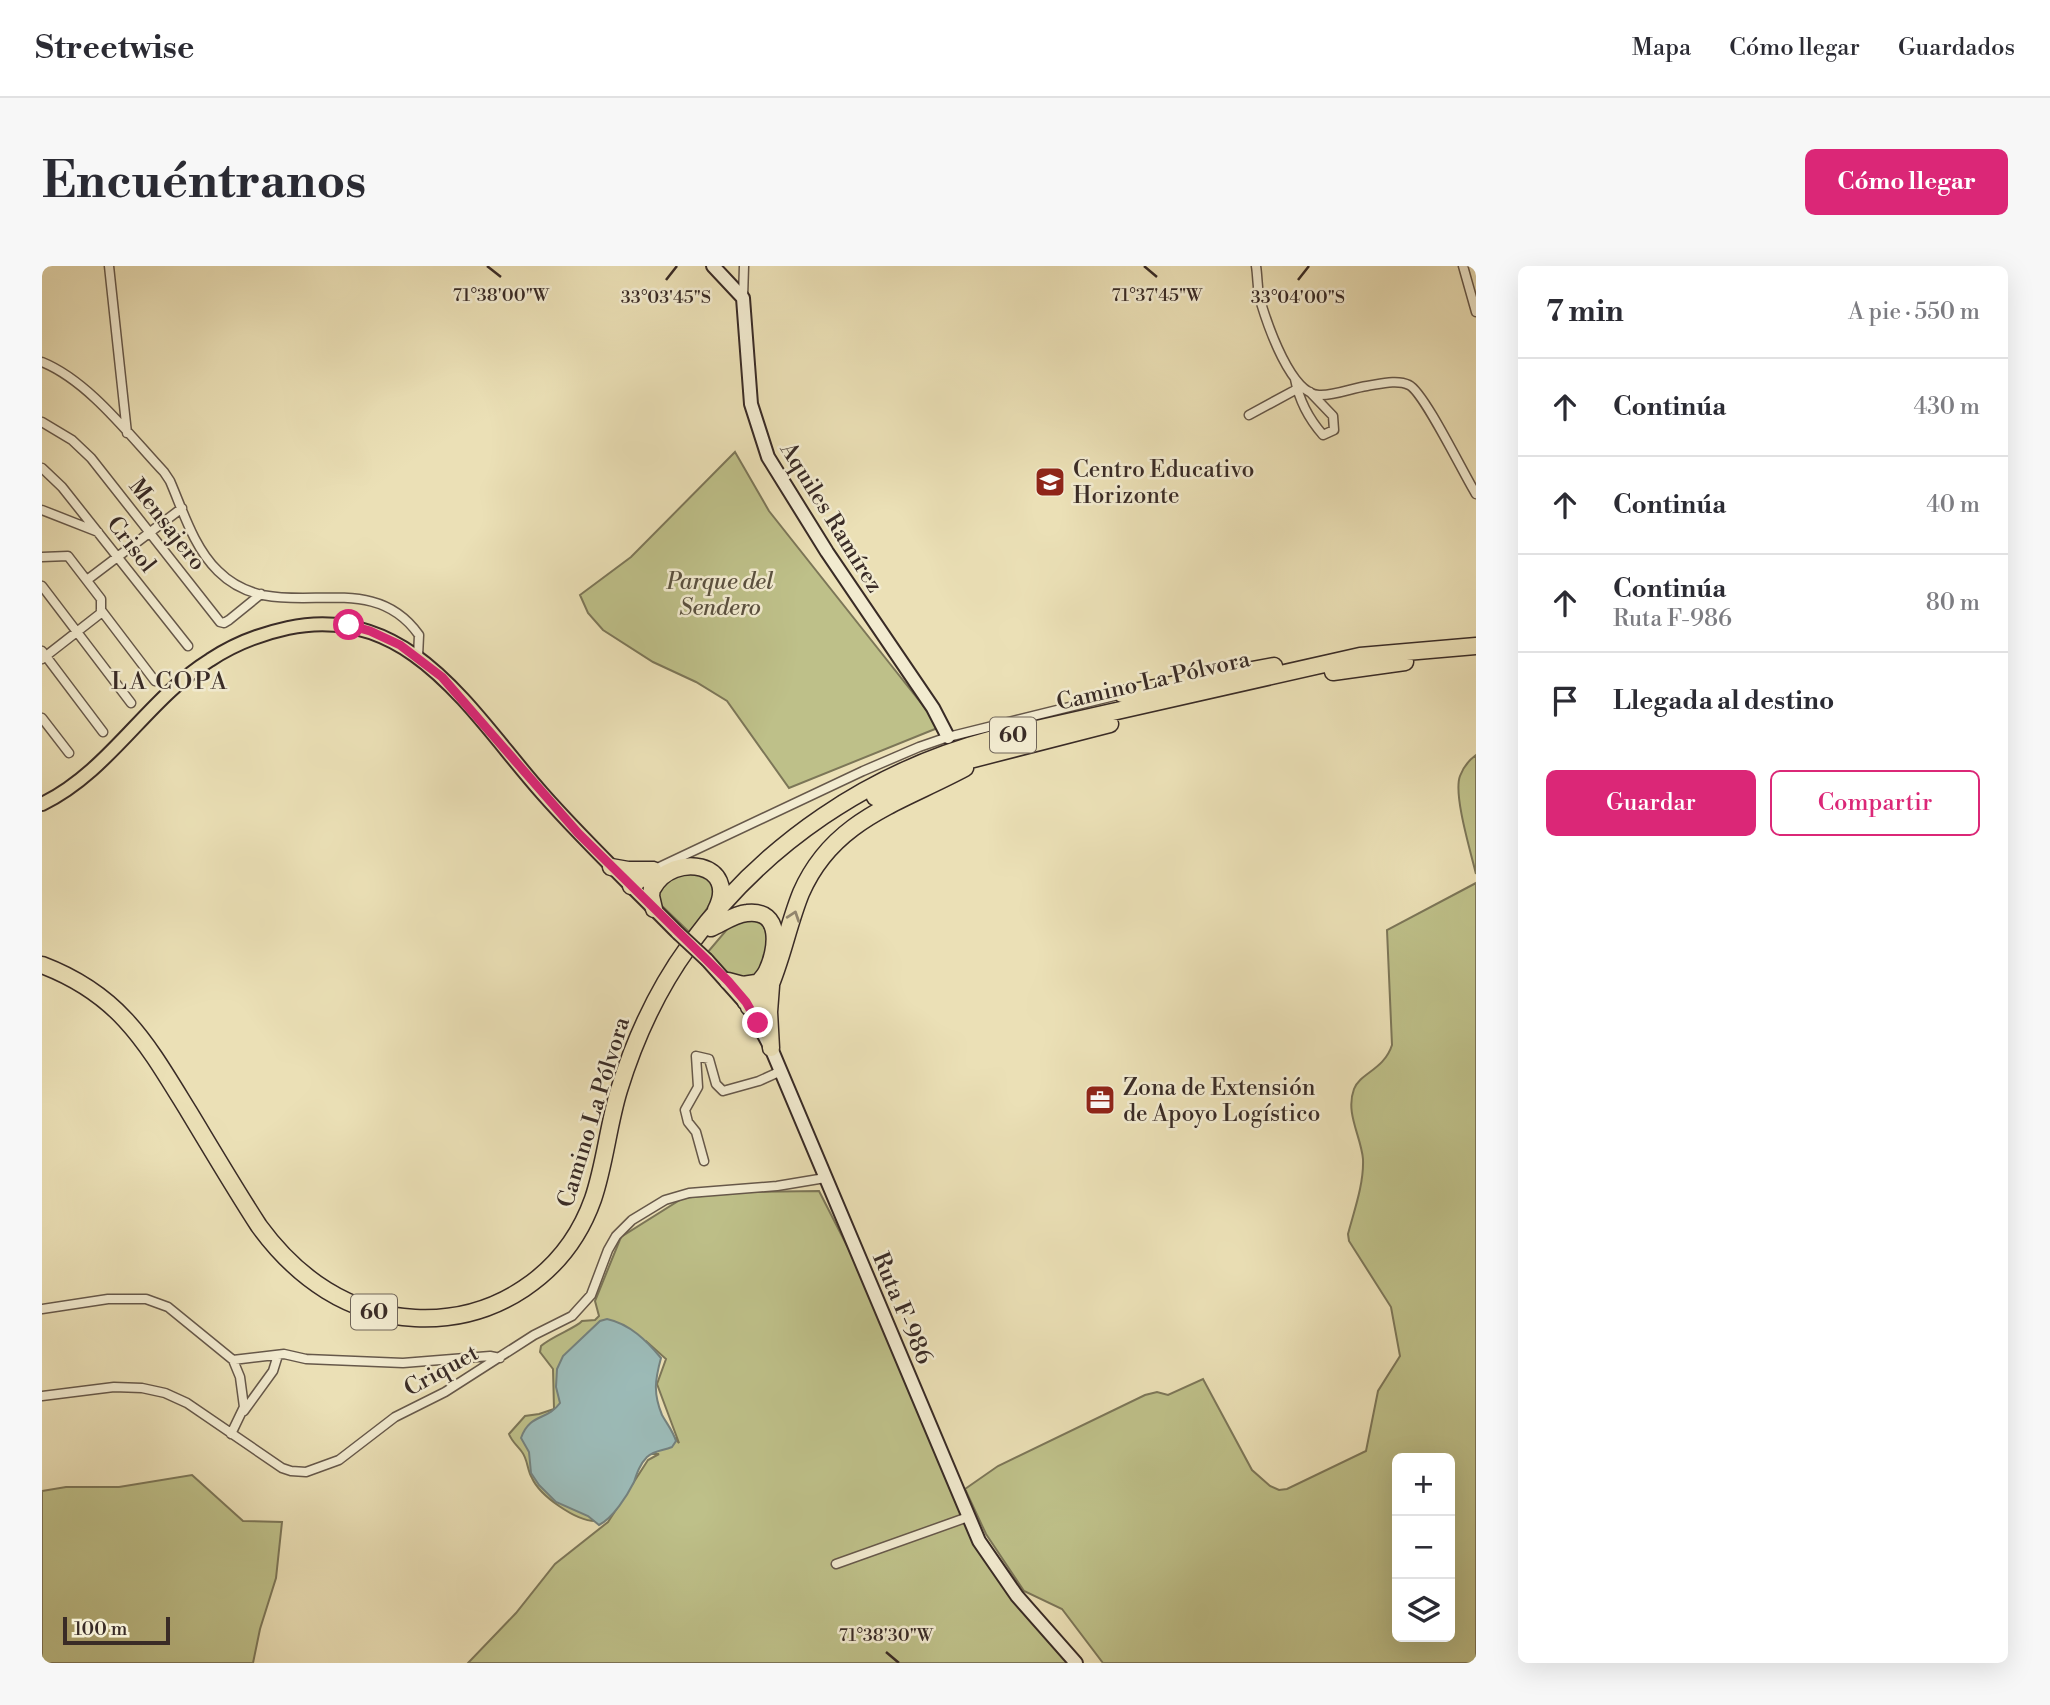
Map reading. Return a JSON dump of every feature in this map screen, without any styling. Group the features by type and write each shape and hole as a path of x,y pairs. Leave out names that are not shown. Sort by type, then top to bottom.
{"highway":[{"name":"Camino La Pólvora","path":"42,965 89,988 134,1027 259,1226 300,1272 332,1294 365,1309 400,1317 438,1318 478,1311 517,1294 542,1276 571,1242 593,1199 611,1116 648,1014 677,964 712,921 761,865 805,829 852,798 918,764 965,747 1360,656 1476,646"},
{"path":"1122,694 1252,669 1360,656"},
{"name":"Camino La Pólvora","path":"42,974 90,1000 114,1018 130,1035 257,1236 295,1277 329,1301 369,1318 408,1325 446,1325 490,1315 526,1297 553,1275 577,1247 594,1216 604,1188 625,1097 649,1031 679,972 712,921 796,847 834,820 913,779 995,752 1294,679 1390,664 1476,656"},
{"path":"771,1048 764,982 813,871 837,841 875,811 937,783 995,752"},
{"path":"631,886 690,865 701,866 710,871 721,889 719,905 712,921"},
{"path":"611,867 654,877"},
{"path":"654,877 651,901 654,909"},
{"path":"712,921 745,913 760,915 771,924 776,937 766,971 765,996 747,1005"},
{"path":"728,981 743,985 764,982"}],"main road":[{"path":"713,266 743,298"},
{"name":"Aquiles Ramírez","path":"743,298 749,392 757,428 768,457 782,484 933,708 948,737"},
{"name":"Ruta F-986","path":"42,804 64,792 89,772 194,671 235,645 252,638 309,624 330,623 370,631 418,657 451,687 541,793 611,867 728,981 747,1005 781,1071 979,1541 1001,1576 1076,1663"}],"street":[{"path":"108,266 127,433"},
{"path":"743,298 744,266"},
{"path":"1256,266 1261,304 1297,389 1323,435 1334,430 1333,416 1309,391"},
{"path":"1463,266 1476,312"},
{"path":"42,362 89,394 164,472 201,550 216,570 238,586 278,598 363,598 388,606 419,635 418,657"},
{"path":"1295,379 1309,391 1319,395 1398,382 1411,385 1428,406 1476,494"},
{"path":"1250,415 1297,389"},
{"name":"Mensajero","path":"42,422 72,440 91,458 220,622 229,620 261,594"},
{"name":"Crisol","path":"42,468 62,487 188,646"},
{"path":"87,580 182,508"},
{"path":"42,510 98,531"},
{"path":"45,555 68,556 101,599 101,610 155,681"},
{"path":"42,586 131,703"},
{"path":"101,610 78,631 43,656 103,732"},
{"path":"654,877 863,771 948,737 1122,694"},
{"path":"42,718 69,753"},
{"path":"704,1161 696,1132 688,1122 685,1110 698,1087 696,1056 709,1059 716,1084 723,1091 759,1082 781,1071"},
{"name":"Criquet","path":"42,1396 114,1387 150,1389 180,1399 282,1468 296,1472 312,1471 339,1460 395,1417 445,1392 534,1335 572,1316 583,1307 594,1290 608,1250 616,1236 632,1220 665,1200 689,1193 777,1186 825,1178"},
{"path":"42,1309 108,1299 146,1299 168,1307 233,1360 240,1377 243,1412"},
{"path":"232,1434 243,1412 273,1371 278,1354"},
{"path":"233,1360 278,1354 306,1359 403,1363 491,1356 500,1359"},
{"path":"836,1564 968,1517"}],"green space":[{"name":"Parque del Sendero","path":"735,452 769,511 940,727 789,788 727,701 696,682 653,662 603,630 588,613 580,595 631,557"},
{"path":"1476,755 1476,874 1458,785 1463,770"},
{"path":"688,872 706,877 714,890 709,905 689,932 661,905 658,893 665,881"},
{"path":"1476,883 1476,1663 1103,1663 1062,1609 1024,1591 986,1534 965,1489 998,1466 1145,1395 1157,1392 1168,1395 1203,1379 1252,1470 1270,1486 1279,1490 1287,1489 1366,1451 1378,1391 1400,1356 1391,1307 1349,1241 1348,1234 1363,1168 1362,1150 1351,1107 1357,1084 1384,1060 1392,1045 1387,930"},
{"path":"747,920 758,920 769,930 764,965 755,977 733,980 707,953 729,927"},
{"path":"819,1191 867,1285 967,1527 1068,1663 468,1663 516,1613 555,1564 608,1522 648,1460 659,1454 648,1454 595,1521 578,1517 550,1500 536,1485 524,1455 509,1434 525,1416 554,1409 553,1369 540,1352 541,1346 582,1321 595,1320 599,1316 595,1301 621,1237 683,1198 739,1192","holes":["647,1342 666,1359 657,1384 679,1443 659,1409 649,1369"]},
{"path":"192,1475 243,1521 282,1522 276,1578 260,1629 253,1663 42,1663 42,1491 66,1487 119,1487"}],"water":[{"path":"607,1319 637,1334 661,1358 656,1380 657,1400 676,1441 672,1447 647,1457 624,1500 599,1525 588,1516 556,1502 539,1485 531,1473 529,1452 521,1438 529,1425 550,1413 560,1403 556,1387 557,1369 563,1356 600,1321"}],"place":[{"name":"Centro Educativo Horizonte","path":"1050,482"},
{"name":"Zona de Extensión de Apoyo Logístico","path":"1100,1100"}],"district":[{"name":"LA COPA","path":"170,681"}],"route":[{"path":"349,625 391,639 442,677 578,833 728,981 746,1002 758,1023"}]}
